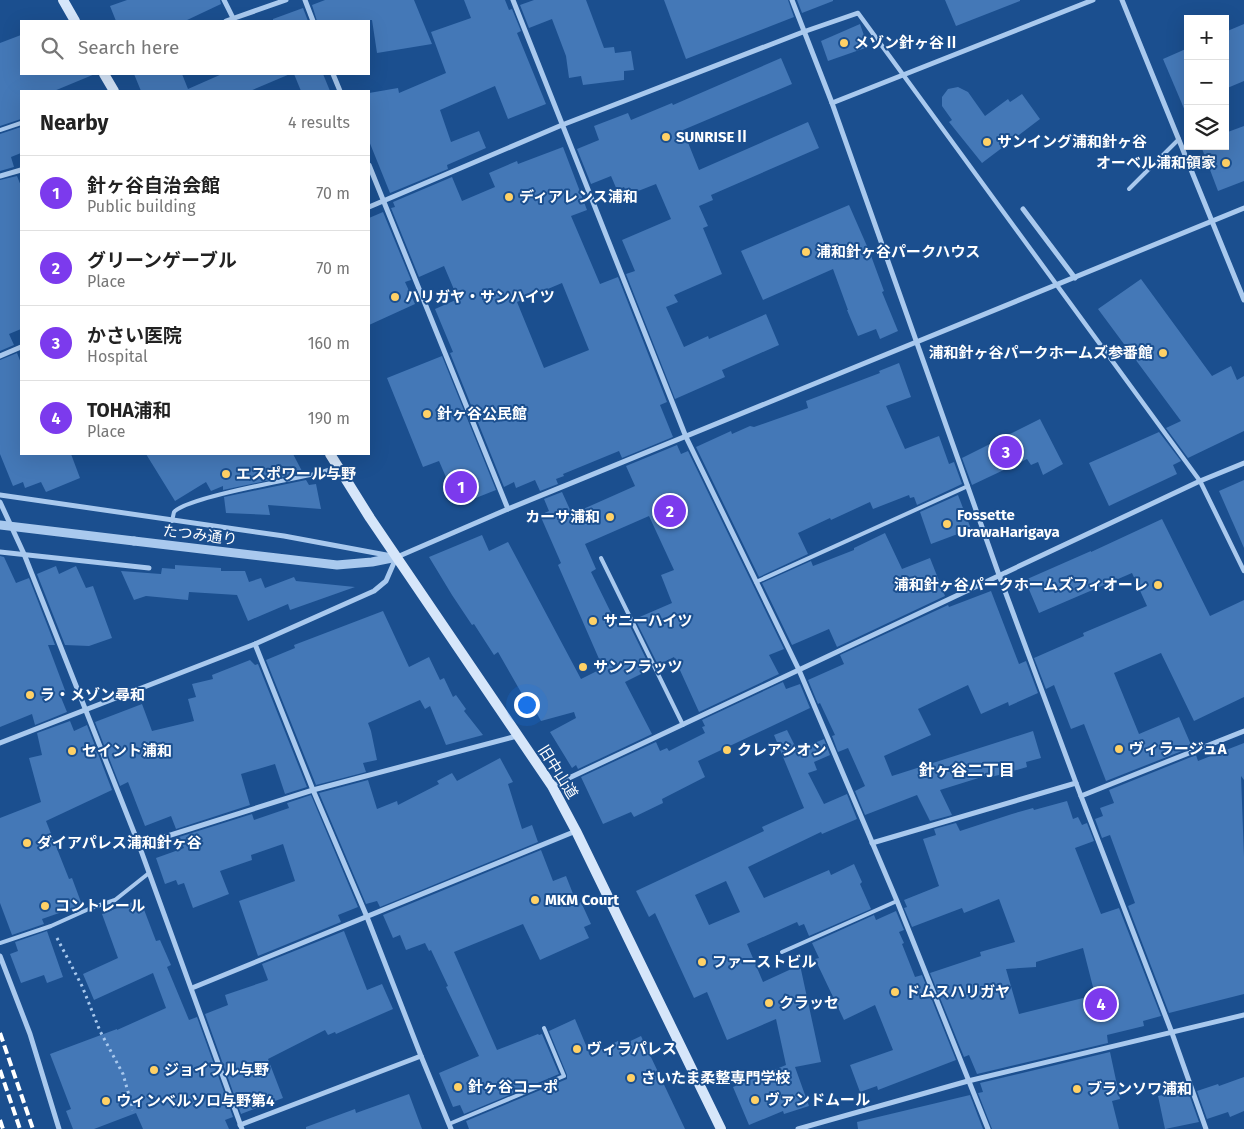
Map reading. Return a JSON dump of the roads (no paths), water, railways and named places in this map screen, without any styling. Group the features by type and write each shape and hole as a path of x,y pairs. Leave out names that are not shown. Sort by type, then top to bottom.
{"main road":[{"path":"63,0 74,20"},
{"path":"104,75 110,90"},
{"name":"旧中山道","path":"331,455 370,518 552,786 576,831 721,1129"}],"street":[{"path":"224,0 233,18"},
{"path":"228,20 286,0"},
{"path":"305,0 313,20"},
{"path":"513,0 686,437 798,670 897,901 988,1129"},
{"path":"792,0 832,103 999,576 1172,1033 1206,1129"},
{"path":"832,103 1093,0"},
{"path":"1122,0 1244,300"},
{"path":"370,207 562,126 803,32 858,13 1200,481 1244,571"},
{"path":"334,75 340,90"},
{"path":"370,169 508,509"},
{"path":"0,176 20,170"},
{"path":"0,495 293,538 397,557 508,509 1244,208"},
{"path":"1023,209 1075,278"},
{"path":"0,356 20,347"},
{"path":"552,786 1244,462"},
{"path":"0,502 24,554 150,873 241,1127 421,1056"},
{"name":"たつみ通り","path":"0,525 337,565 372,562 397,557"},
{"path":"0,552 150,568"},
{"path":"0,743 255,644 374,591 386,581 397,557"},
{"path":"255,644 313,790 367,917 450,1127"},
{"path":"1081,796 1244,731"},
{"path":"139,845 313,790 517,736"},
{"path":"872,843 1076,783"},
{"path":"192,988 576,831"},
{"path":"0,956 30,1034 59,1129"},
{"path":"798,1129 968,1081 1244,1015"}],"lane":[{"path":"0,130 20,122"},
{"path":"1129,189 1178,139"},
{"path":"172,521 174,512 181,506 206,498 338,467"},
{"path":"756,582 968,486"},
{"path":"601,558 683,725"},
{"path":"0,943 51,926 91,908 115,900 150,873"},
{"path":"782,952 897,901"},
{"path":"450,1127 564,1076 544,1028"}],"railway":[{"path":"0,1033 33,1129"},
{"path":"0,1070 20,1129"},
{"path":"0,1120 3,1129"}],"place":[{"name":"メゾン針ヶ谷Ⅱ","path":"844,43"},
{"name":"SUNRISEⅡ","path":"666,137"},
{"name":"サンイング浦和針ヶ谷","path":"987,142"},
{"name":"オーベル浦和領家","path":"1226,163"},
{"name":"ディアレンス浦和","path":"509,197"},
{"name":"浦和針ヶ谷パークハウス","path":"806,252"},
{"name":"ハリガヤ・サンハイツ","path":"395,297"},
{"name":"浦和針ヶ谷パークホームズ参番館","path":"1163,353"},
{"name":"針ヶ谷公民館","path":"427,414"},
{"name":"かさい医院","path":"1006,452"},
{"name":"エスポワール与野","path":"226,474"},
{"name":"針ヶ谷自治会館","path":"461,487"},
{"name":"グリーンゲーブル","path":"670,511"},
{"name":"カーサ浦和","path":"610,517"},
{"name":"Fossette UrawaHarigaya","path":"947,524"},
{"name":"浦和針ヶ谷パークホームズフィオーレ","path":"1158,585"},
{"name":"サニーハイツ","path":"593,621"},
{"name":"サンフラッツ","path":"583,667"},
{"name":"ラ・メゾン尋和","path":"30,695"},
{"name":"ヴィラージュA","path":"1119,749"},
{"name":"クレアシオン","path":"727,750"},
{"name":"セイント浦和","path":"72,751"},
{"name":"ダイアパレス浦和針ヶ谷","path":"27,843"},
{"name":"MKM Court","path":"535,900"},
{"name":"コントレール","path":"45,906"},
{"name":"ファーストビル","path":"702,962"},
{"name":"ドムスハリガヤ","path":"895,992"},
{"name":"クラッセ","path":"769,1003"},
{"name":"TOHA浦和","path":"1101,1004"},
{"name":"ヴィラパレス","path":"577,1049"},
{"name":"ジョイフル与野","path":"154,1070"},
{"name":"さいたま柔整専門学校","path":"631,1078"},
{"name":"針ヶ谷コーポ","path":"458,1087"},
{"name":"ブランソワ浦和","path":"1077,1089"},
{"name":"ヴァンドムール","path":"755,1100"},
{"name":"ウィンベルソロ与野第4","path":"106,1101"}],"district":[{"name":"針ヶ谷二丁目","path":"967,770"}]}
